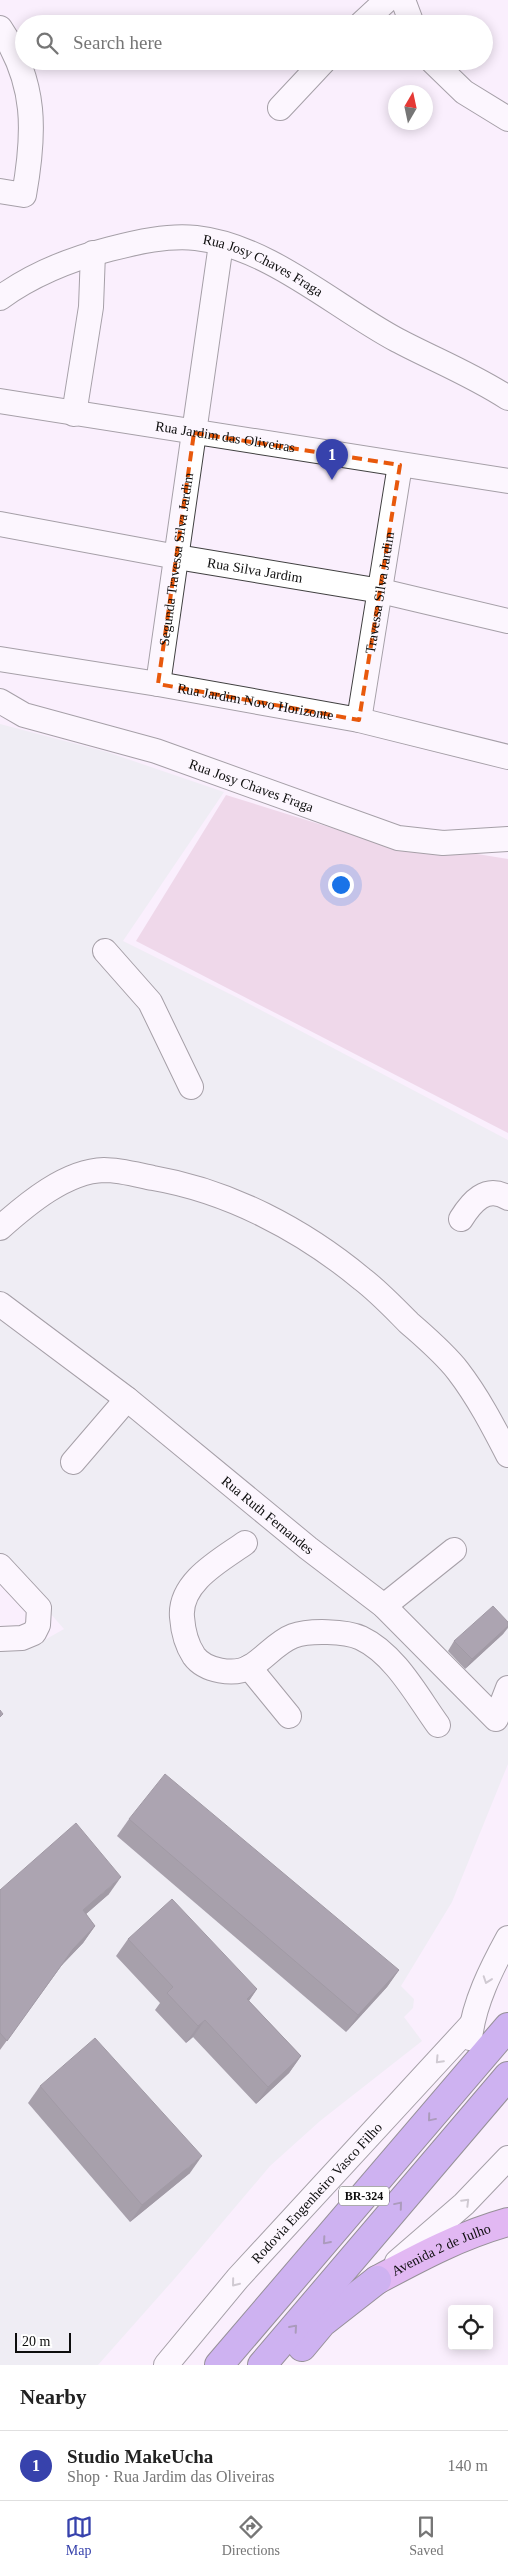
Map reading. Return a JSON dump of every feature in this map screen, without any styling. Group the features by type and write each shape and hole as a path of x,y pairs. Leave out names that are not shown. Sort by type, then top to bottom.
{"highway":[{"name":"BR-324","path":"219,2365 508,2027"},
{"name":"BR-324","path":"262,2365 508,2076"},
{"path":"286,2365 322,2323 377,2280"}],"main road":[{"name":"Avenida 2 de Julho","path":"377,2280 438,2247 475,2231 508,2222"}],"street":[{"path":"371,15 388,0"},
{"path":"403,0 409,15"},
{"path":"0,28 15,50"},
{"path":"0,191 24,196 30,163 33,120 22,70"},
{"path":"280,108 316,70"},
{"path":"441,70 464,92 508,119"},
{"name":"Rua Josy Chaves Fraga","path":"1,295 60,264 93,254 160,239 196,238 221,244 261,259 290,274 398,340 469,374 508,398"},
{"name":"Segunda Travessa Silva Jardim","path":"158,684 221,244"},
{"path":"74,414 91,307 93,254"},
{"name":"Rua Jardim das Oliveiras","path":"0,401 508,481"},
{"name":"Travessa Silva Jardim","path":"359,720 400,465"},
{"name":"Rua Silva Jardim","path":"0,524 177,557 381,591 508,621"},
{"name":"Rua Jardim Novo Horizonte","path":"0,659 158,684 359,720 508,757"},
{"name":"Rua Josy Chaves Fraga","path":"0,702 24,715 156,751 391,836 422,842 443,843 508,839"},
{"path":"105,951 150,1002 191,1087"},
{"path":"0,1228 35,1197 71,1179 104,1170 177,1182 220,1196 267,1216 362,1278 456,1368 502,1429 508,1455"},
{"path":"461,1219 472,1202 486,1194 504,1195 508,1198"},
{"name":"Rua Ruth Fernandes","path":"0,1304 127,1399 308,1548 384,1606 496,1719 508,1688"},
{"path":"73,1462 127,1399"},
{"path":"245,1542 208,1570 187,1590 182,1612 184,1636 195,1658 214,1669 233,1672 249,1667 293,1635 329,1632 360,1638 382,1651 438,1725"},
{"path":"384,1606 454,1550"},
{"path":"0,1566 39,1608 39,1617 34,1632 22,1638 0,1639"},
{"path":"249,1667 289,1716"},
{"path":"465,2077 472,2024 490,1971 508,1938"},
{"name":"Rodovia Engenheiro Vasco Filho","path":"166,2365 238,2278 472,2024"},
{"path":"377,2280 464,2204 508,2158"}],"highlighted area":[{"path":"194,433 400,465 359,720 158,684"}],"shaded area":[{"path":"0,724 107,752 224,792 123,941 238,998 508,1140 508,1764 452,1902 401,1986 414,1999 413,2008 404,2017 422,2041 320,2121 270,2166 98,2365 0,2365 0,1649 34,1646 64,1629 0,1556"},
{"path":"226,795 406,851 471,853 508,859 508,1133 136,941"}],"building":[{"path":"493,1606 508,1622 508,1626 472,1659 454,1641"},
{"path":"165,1774 399,1970 358,2015 129,1819"},
{"path":"76,1823 121,1877 83,1910 95,1926 73,1949 7,2041 0,2033 0,1890"},
{"path":"172,1899 257,1989 247,1999 301,2056 268,2087 205,2020 198,2026 167,1993 173,1987 128,1939"},
{"path":"95,2038 202,2156 142,2205 40,2086"}],"place":[{"name":"Studio MakeUcha","path":"332,480"}]}
